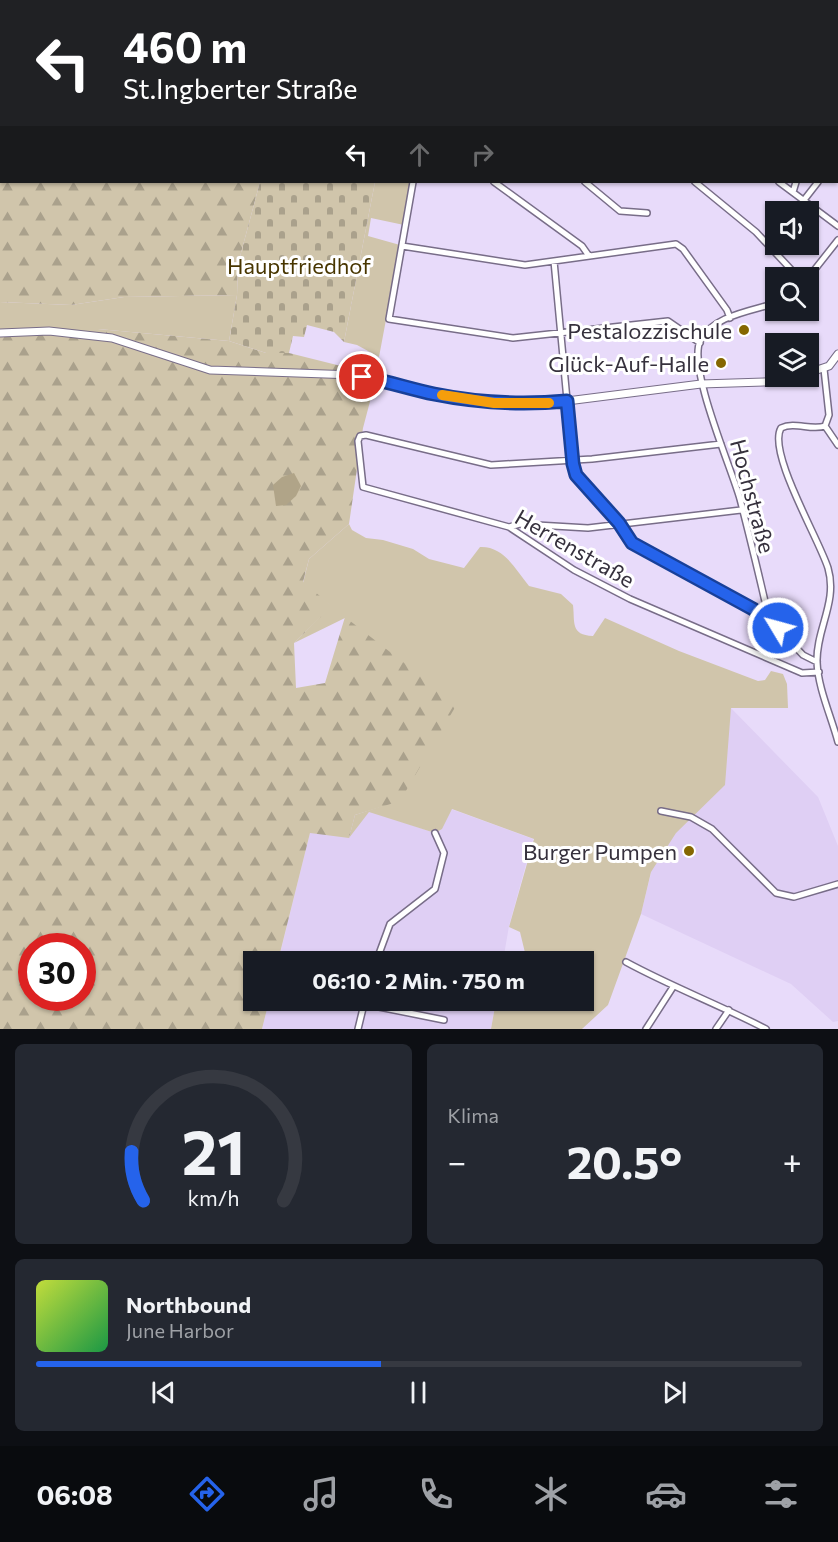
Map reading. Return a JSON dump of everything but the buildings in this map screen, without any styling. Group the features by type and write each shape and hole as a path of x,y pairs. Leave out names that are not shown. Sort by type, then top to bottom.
{"main road":[{"path":"0,333 49,332 112,338 210,370 338,374 362,377 433,394 494,403 529,404 567,401 701,384 765,381"},
{"path":"819,370 824,369 838,354"}],"street":[{"path":"413,183 389,319 496,337 561,334 668,321 699,343 715,326 730,318 765,307"},
{"path":"495,183 582,246 589,256"},
{"path":"586,183 620,211 647,213"},
{"path":"696,183 756,232 789,267"},
{"path":"780,183 838,226"},
{"path":"793,192 796,183"},
{"path":"804,200 817,183"},
{"path":"817,267 838,240"},
{"path":"402,246 512,265 671,244 680,245 727,310 730,318"},
{"path":"554,261 572,460 576,475 619,523 632,543 769,619 803,655 817,662"},
{"name":"Hochstraße","path":"699,343 701,384 722,444 769,619"},
{"path":"824,369 830,415 825,426"},
{"path":"825,426 814,429 786,426 781,428 777,440 791,485 830,574 830,602 818,648 817,662 838,742"},
{"path":"825,426 838,445"},
{"name":"Herrenstraße","path":"572,460 491,465 366,435 360,436 358,441 363,487 509,527 573,570 630,599 802,673 819,672"},
{"path":"572,460 722,444"},
{"path":"509,527 520,524 588,528 741,510"},
{"path":"830,574 838,570"},
{"path":"661,811 691,817 712,829 776,893 794,897 838,884"},
{"path":"380,951 390,924 435,889 444,853 435,833"},
{"path":"626,962 673,987 729,1010 766,1029"},
{"path":"646,1029 673,987"},
{"path":"716,1029 729,1010"},
{"path":"358,1029 362,1011"},
{"path":"404,1011 444,1020"}],"shaded area":[{"path":"294,473 301,486 296,496 286,505 276,506 273,485 282,477"},
{"path":"731,708 818,797 838,846 838,1021 833,1022 791,984 641,914 651,873 639,824"},
{"path":"451,809 533,839 509,926 505,951 281,951 310,833 369,811 435,833"},
{"path":"266,1011 494,1011 491,1029 262,1029"}],"green space":[{"path":"0,183 260,183 238,264 237,295 124,297 71,305 0,302"},
{"name":"Hauptfriedhof","path":"260,183 375,183 344,342 334,332 307,325 304,337 293,336 289,353 266,353 229,341 237,295 238,264"},
{"path":"375,183 410,183 404,225 371,218 368,236 400,245 379,357 357,345 344,342"},
{"path":"237,295 229,341 98,329 0,330 0,302 71,305 124,297"},
{"path":"98,329 229,341 266,353 289,353 377,375 363,428 349,524 309,559 303,582 332,606 294,643 296,688 325,683 345,617 457,704 400,801 355,815 349,838 310,833 280,951 243,951 243,1011 266,1011 262,1029 0,1029 0,331"},
{"path":"349,524 352,530 366,538 383,540 413,549 429,559 464,568 480,547 488,548 502,554 529,586 561,594 573,605 575,626 580,633 593,636 605,618 679,651 758,681 765,680 771,671 783,674 787,684 788,708 731,708 725,785 676,833 651,872 641,914 608,1005 582,1029 491,1029 494,1011 594,1011 594,951 525,951 520,932 509,927 534,839 452,809 442,829 435,833 369,812 349,838 355,815 400,800 345,618 294,643 331,606 303,583 309,559"}],"slow traffic":[{"path":"442,395 494,403 549,403"}],"place":[{"name":"Pestalozzischule","path":"744,330"},
{"name":"Glück-Auf-Halle","path":"721,363"},
{"name":"Burger Pumpen","path":"689,851"}],"route":[{"path":"362,377 433,394 494,403 529,404 567,401 576,475 619,523 632,543 753,609 778,628"}]}
